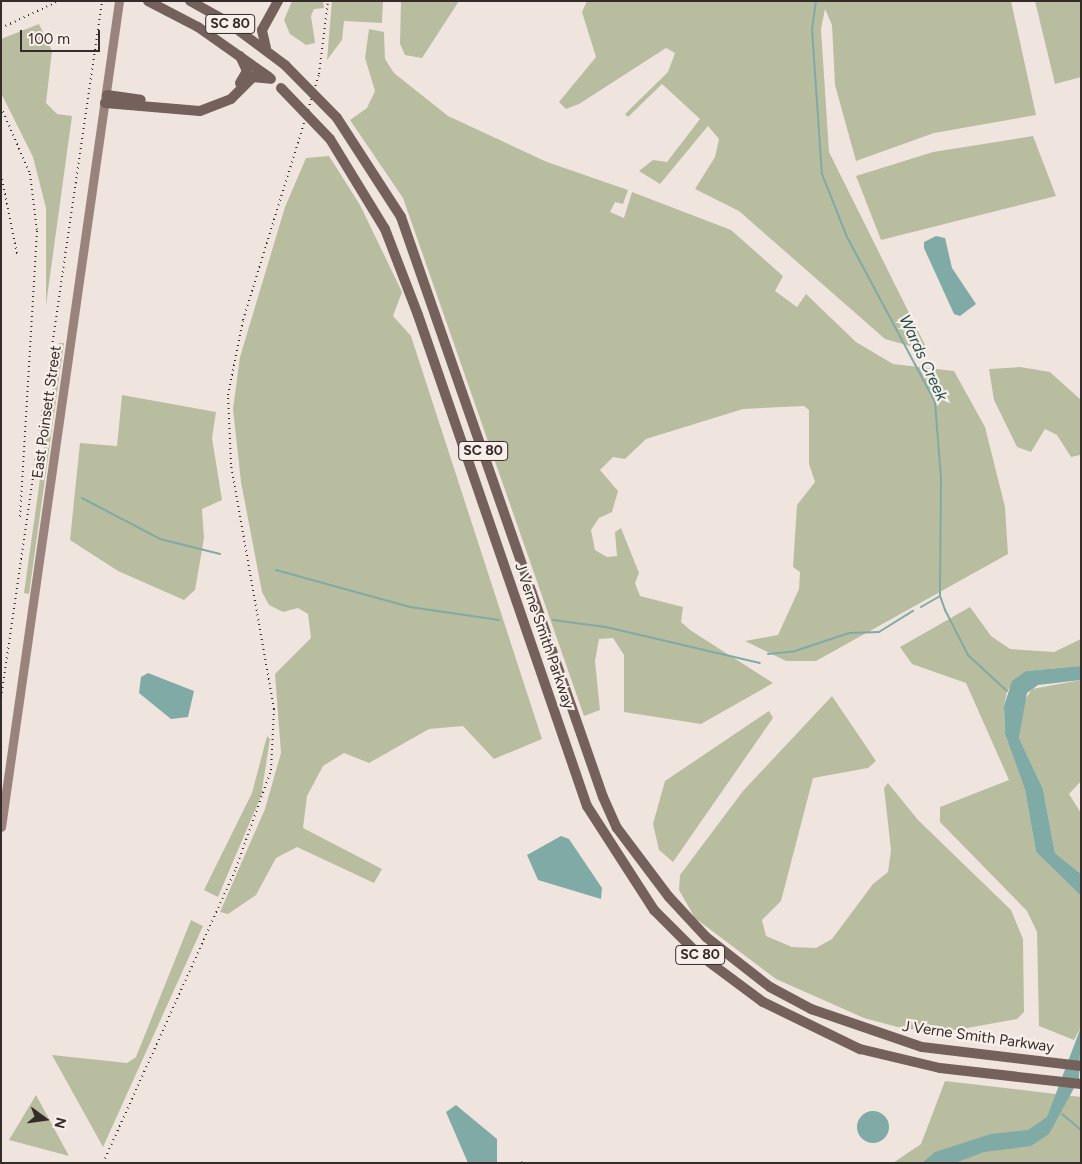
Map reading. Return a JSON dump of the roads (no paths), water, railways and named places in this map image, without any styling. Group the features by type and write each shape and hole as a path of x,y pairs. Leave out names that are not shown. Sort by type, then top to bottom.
{"main road":[{"name":"East Poinsett Street","path":"1,827 119,1"},
{"name":"J Verne Smith Parkway","path":"190,1 268,51 337,118 401,217 603,797 618,828 669,897 706,937 770,987 892,1040 1081,1066"},
{"path":"241,32 255,27 273,1"},
{"path":"268,51 261,33 278,1"},
{"name":"J Verne Smith Parkway","path":"151,3 240,56 281,88 330,139 385,229 412,298 587,806 654,910 697,953 763,1002 807,1026 860,1049 940,1068 1081,1084"},
{"path":"106,99 189,107 214,102 246,75 240,56"},
{"path":"106,99 200,111 231,99 253,77 271,79"}],"water":[{"path":"936,236 945,238 952,268 976,304 960,316 954,314 924,248 924,242"},
{"path":"1081,666 1081,680 1038,685 1027,693 1019,738 1043,789 1055,853 1081,874 1081,896 1036,852 1025,790 1005,734 1004,706 1012,681 1026,671"},
{"path":"148,673 194,691 188,717 171,719 139,693 141,677"},
{"path":"561,836 569,839 602,888 601,899 538,880 527,855"},
{"path":"1081,1027 1079,1079 1049,1134 1031,1146 984,1152 955,1163 922,1163 935,1152 991,1134 1028,1130 1047,1117"},
{"path":"456,1105 497,1139 497,1163 468,1163 446,1112"},
{"path":"873,1111 884,1116 889,1127 884,1138 873,1143 862,1138 857,1127 862,1116"}],"waterway":[{"name":"Wards Creek","path":"816,1 812,29 822,174 847,237 935,402 941,479 940,596 945,610 968,655 1007,691"},
{"path":"82,498 160,539 220,554"},
{"path":"276,570 410,607 499,620"},
{"path":"921,607 940,596"},
{"path":"768,654 795,651 849,633 879,632 913,611"},
{"path":"553,620 606,627 760,663"},
{"path":"1062,1114 1081,1130"}],"railway":[{"path":"1,28 59,1"},
{"path":"1,698 102,1"},
{"path":"103,1163 236,868 271,770 274,709 231,464 228,395 243,320 319,74 328,1"},
{"path":"1,107 30,174 37,231 20,519"},
{"path":"1,174 17,254"}]}
